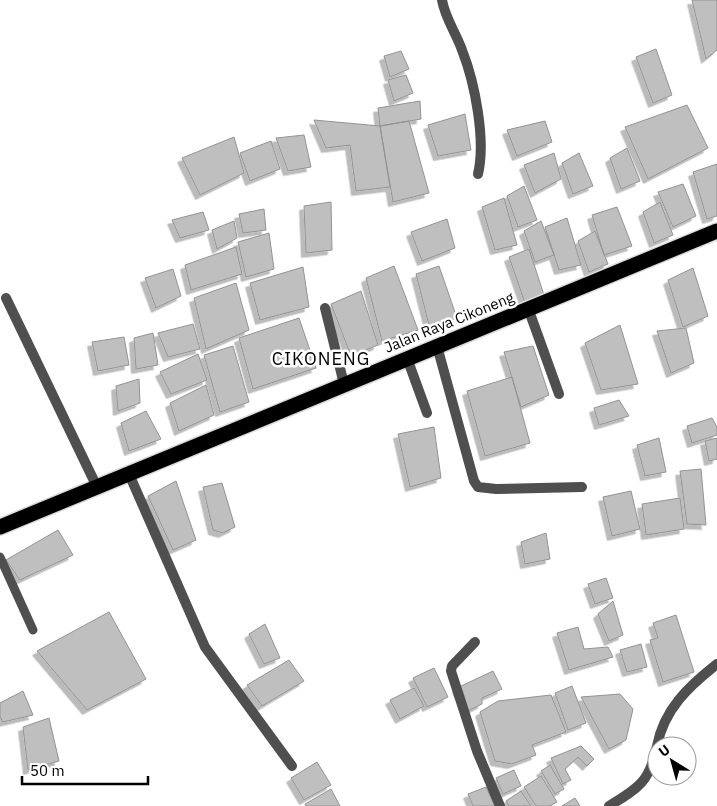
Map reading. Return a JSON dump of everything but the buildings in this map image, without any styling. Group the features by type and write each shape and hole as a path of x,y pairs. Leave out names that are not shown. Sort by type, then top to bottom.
{"highway":[{"name":"Jalan Raya Cikoneng","path":"0,527 717,231"}],"street":[{"path":"442,0 448,22 463,52 480,127 482,158 478,174"},
{"path":"6,298 96,487"},
{"path":"325,308 344,384"},
{"path":"528,308 559,394"},
{"path":"437,346 474,481 478,487 489,489 582,487"},
{"path":"408,358 427,413"},
{"path":"129,474 205,647 292,766"},
{"path":"475,642 452,666 451,671 477,751 500,806"},
{"path":"661,736 670,710 690,686 717,664"},
{"path":"609,806 642,784 647,778"}],"lane":[{"path":"0,557 33,630"}],"district":[{"name":"CIKONENG","path":"321,358"}]}
